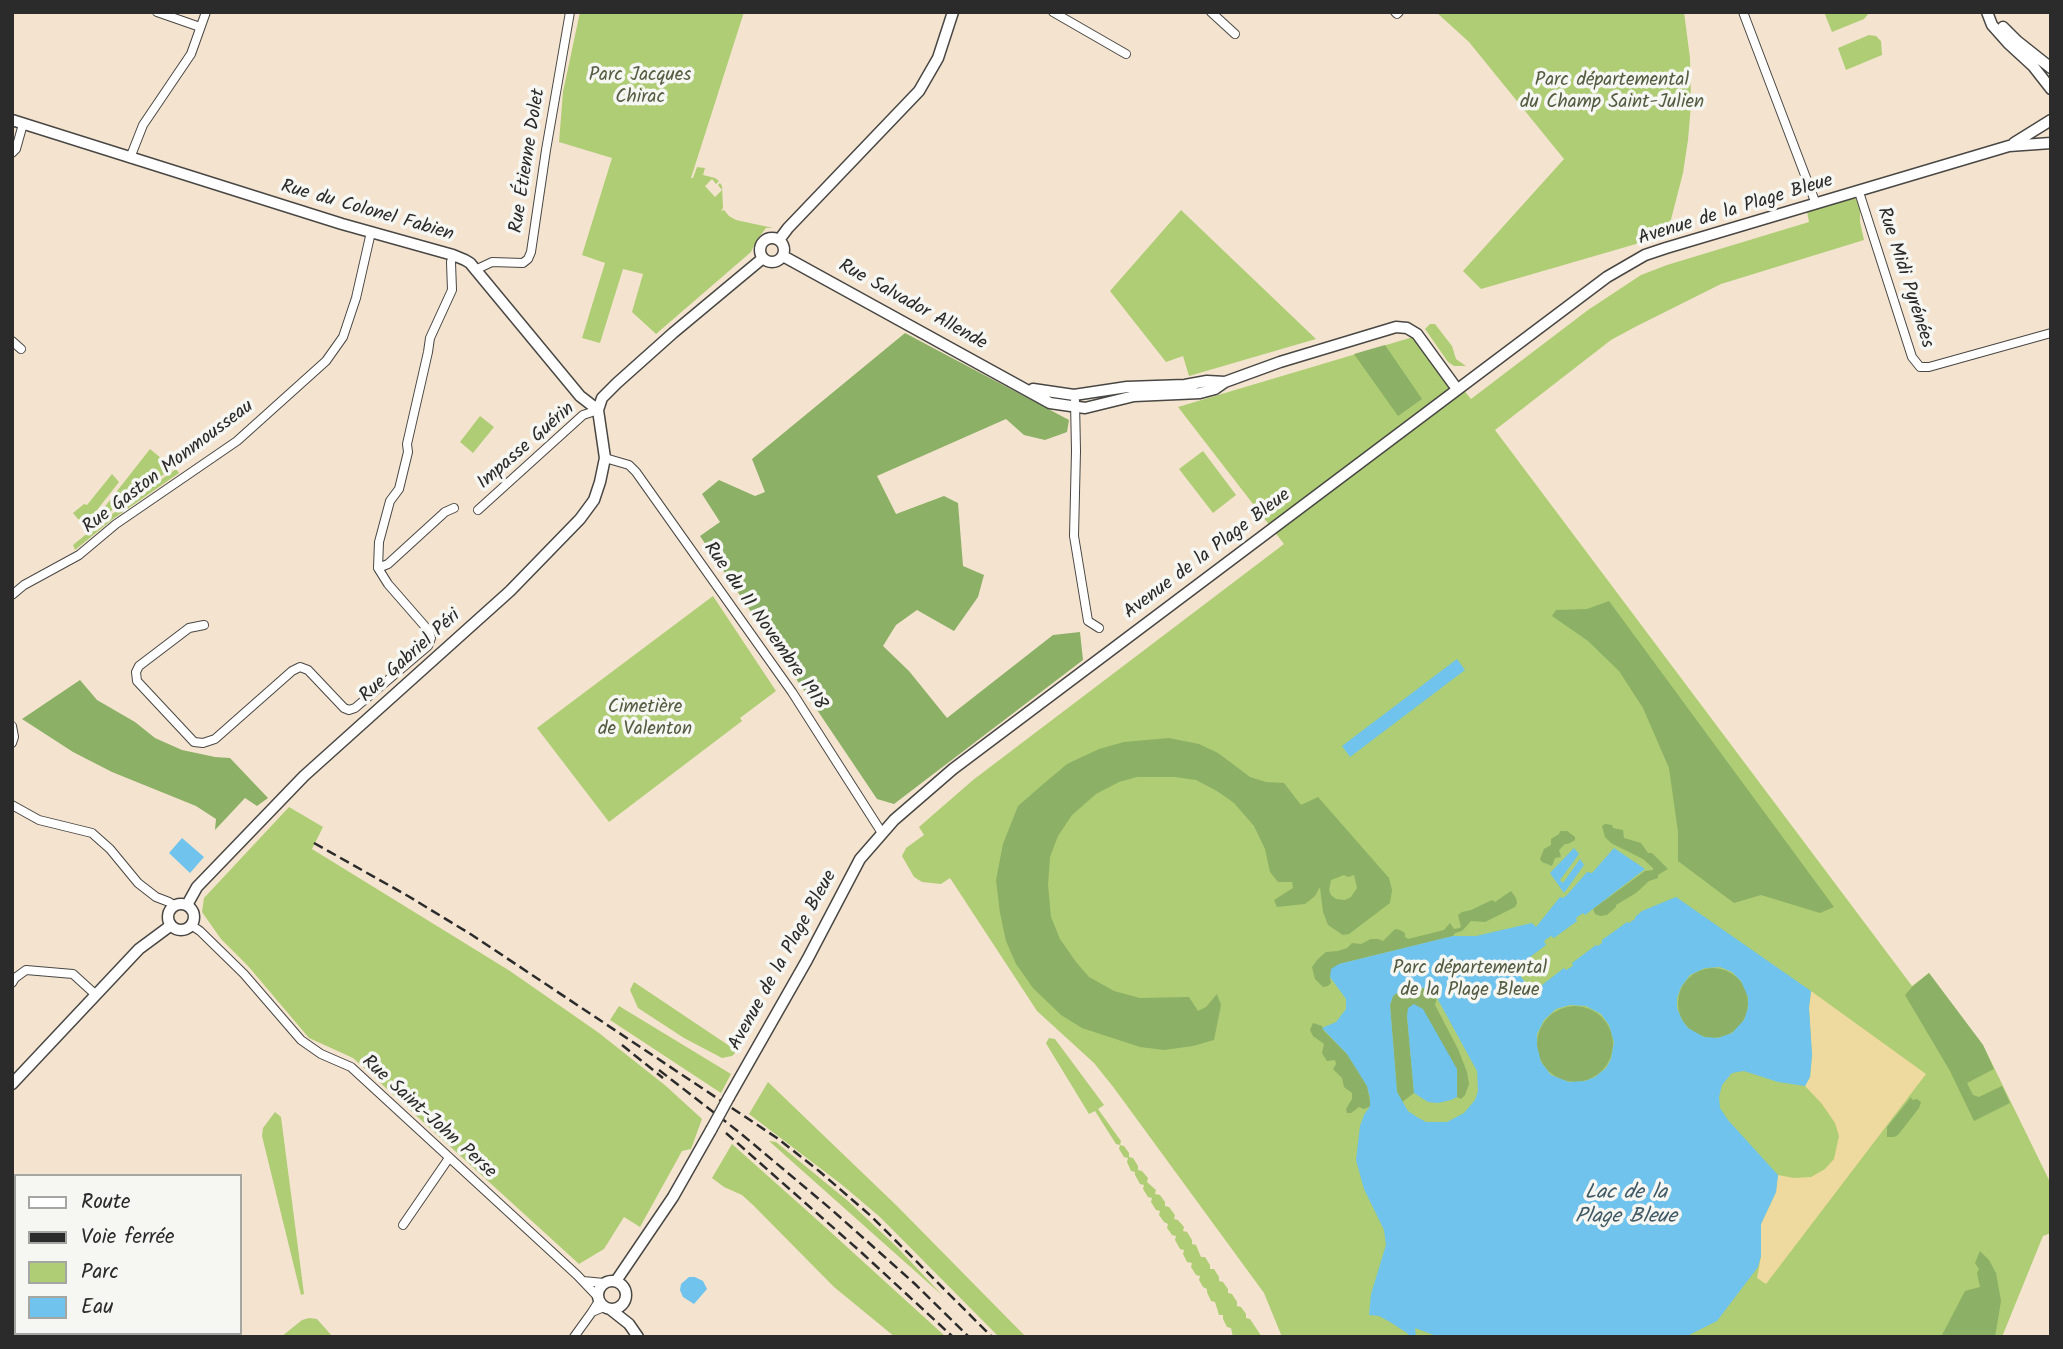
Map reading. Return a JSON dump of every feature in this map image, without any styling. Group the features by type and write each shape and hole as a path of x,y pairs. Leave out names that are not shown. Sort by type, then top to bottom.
{"street":[{"path":"157,12 200,27"},
{"path":"130,158 143,125 191,54 205,12"},
{"name":"Rue Étienne Dolet","path":"475,270 492,262 523,263 531,252 570,12"},
{"path":"779,240 919,91 938,58 953,12"},
{"path":"1053,12 1126,54"},
{"path":"1211,12 1235,34"},
{"path":"1742,12 1816,204"},
{"path":"1988,13 2017,41 2051,67"},
{"path":"1988,13 1992,25 2007,43 2033,65 2051,89"},
{"name":"Avenue de la Plage Bleue","path":"2009,146 2051,120"},
{"path":"12,153 16,149 18,122"},
{"name":"Rue du Colonel Fabien","path":"18,122 465,260 580,396 598,410"},
{"name":"Avenue de la Plage Bleue","path":"620,1283 639,1248 673,1198 807,960 860,859 894,820 953,769 1607,276 1655,252 2009,146 2051,143"},
{"name":"Rue Midi Pyrénées","path":"1859,191 1912,357 1920,366 1929,367 2048,333"},
{"name":"Rue Gaston Monmousseau","path":"12,595 24,585 79,555 127,517 237,441 292,393 334,351 343,337 356,298 371,232"},
{"path":"779,240 784,247 783,256 773,262 763,258 760,250 764,242 779,240"},
{"path":"204,625 189,628 139,666 136,673 137,681 194,742 203,743 215,740 292,671 300,667 308,670 349,710 355,708 428,646 431,638 429,631 388,584 378,568 379,542 390,500 399,489 430,338 452,290 453,255"},
{"name":"Rue Salvador Allende","path":"783,256 1050,403 1076,408 1134,396 1200,393 1280,362 1396,327 1408,328 1418,334 1457,389"},
{"path":"598,410 603,398 613,386 763,258"},
{"path":"12,341 21,349"},
{"name":"Rue Salvador Allende","path":"1024,387 1074,395 1127,387 1225,382"},
{"path":"1074,395 1074,536 1088,621 1099,628"},
{"name":"Rue Gabriel Péri","path":"181,906 304,776 510,591 580,519 594,500 605,458 598,410"},
{"name":"Impasse Guérin","path":"478,510 583,415 598,410"},
{"name":"Rue du 11 Novembre 1918","path":"605,458 629,466 636,472 792,692 882,833"},
{"path":"378,568 388,564 445,512 454,508"},
{"path":"393,677 403,688"},
{"path":"12,726 13,740"},
{"path":"12,805 39,820 92,833 110,849 138,883 156,897 169,901 181,906 193,912 194,921 188,929 178,931 170,926 167,917 168,913 181,906"},
{"name":"Rue Saint-John Perse","path":"191,925 200,930 244,974 301,1040 321,1054 351,1067 583,1281 603,1304"},
{"path":"12,1084 139,949 170,926"},
{"path":"12,983 26,970 73,974 96,995"},
{"path":"403,1225 449,1158"},
{"path":"583,1281 620,1283 626,1294 624,1303 629,1324"},
{"path":"604,1283 598,1289 603,1304 629,1324 638,1337"},
{"path":"603,1304 617,1308 624,1303"},
{"path":"575,1337 592,1312 603,1304"}],"green space":[{"name":"Parc Jacques Chirac","path":"580,12 744,12 691,178 697,167 705,168 703,175 719,181 716,184 712,179 705,186 715,197 722,190 718,185 720,183 722,186 723,208 721,211 724,210 736,220 773,228 766,228 751,252 656,334 632,312 643,274 623,269 600,343 582,338 605,263 582,255 612,158 559,142 563,92"},
{"name":"Parc départemental du Champ Saint-Julien","path":"1436,12 1684,12 1690,58 1691,105 1683,173 1667,235 1481,289 1463,271 1564,159 1469,42"},
{"path":"1824,12 1870,12 1864,19 1832,32"},
{"path":"1869,35 1876,36 1881,41 1882,55 1846,70 1838,48"},
{"name":"Parc départemental de la Plage Bleue","path":"1855,198 1860,206 1864,240 1721,284 1635,327 1611,340 1495,430 1912,986 1929,973 1983,1045 2051,1184 2051,1233 2043,1236 2002,1337 1282,1337 1264,1293 1114,1088 1094,1063 1037,1011 950,878 941,884 922,882 914,877 902,856 906,848 924,835 919,827 973,780 1284,544 1178,407 1413,337 1447,369 1471,399 1588,310 1641,275 1809,222 1807,212"},
{"path":"1181,210 1316,339 1189,376 1183,356 1166,362 1110,291"},
{"path":"1430,324 1435,324 1452,346 1456,359 1466,366 1454,366 1448,362 1425,329"},
{"path":"905,333 1069,420 1067,432 1045,440 1024,435 1006,419 877,476 896,514 944,496 958,503 963,566 984,575 978,597 954,631 917,610 896,625 883,646 909,671 947,718 1053,635 1080,632 1083,660 894,804 877,799 700,536 720,522 702,494 719,480 755,496 765,492 752,459"},
{"path":"1385,345 1422,399 1398,416 1354,354"},
{"path":"480,416 494,427 473,453 460,442"},
{"path":"150,449 173,468 101,518 99,514"},
{"path":"1203,451 1236,495 1213,513 1179,469"},
{"path":"176,469 179,473 113,519 75,550 73,545 101,522"},
{"path":"112,474 119,482 90,519 78,519 73,513 84,504 87,505"},
{"name":"Cimetière de Valenton","path":"713,596 776,691 740,718 742,721 609,822 537,728"},
{"path":"1609,601 1834,907 1820,913 1761,895 1734,903 1678,861 1678,832 1669,768 1643,708 1619,671 1588,641 1552,616 1556,610 1587,609"},
{"path":"80,680 97,700 135,722 155,738 182,750 230,758 268,798 257,806 245,798 215,830 216,819 196,806 112,772 73,752 22,719"},
{"path":"1169,738 1199,744 1218,753 1250,777 1266,782 1284,783 1301,805 1318,797 1389,878 1392,890 1390,903 1349,934 1343,935 1328,925 1323,912 1320,887 1315,896 1305,904 1277,907 1274,900 1293,888 1292,882 1278,882 1270,872 1265,849 1254,826 1234,803 1217,791 1196,780 1137,777 1119,782 1096,794 1072,815 1058,836 1050,857 1048,885 1051,917 1060,939 1076,962 1089,977 1114,991 1140,998 1189,997 1198,1011 1206,1007 1217,994 1221,1005 1214,1040 1193,1046 1164,1050 1140,1047 1082,1028 1061,1015 1033,988 1016,964 1006,941 996,880 1003,844 1018,806 1067,764 1099,749 1124,742","holes":["1344,875 1354,875 1357,888 1351,897 1345,900 1336,899 1329,890 1331,880"]},
{"path":"289,807 323,827 312,849 510,971 599,1033 666,1086 702,1119 691,1149 682,1151 640,1227 624,1217 604,1249 579,1264 353,1058 309,1038 248,966 221,939 202,912 204,898"},
{"path":"1605,824 1623,830 1624,838 1641,843 1648,853 1652,853 1668,869 1616,905 1607,915 1600,916 1595,914 1593,909 1645,871 1653,870 1643,859 1611,843 1605,837 1602,826"},
{"path":"1560,831 1567,831 1575,840 1559,850 1561,857 1555,858 1552,866 1540,859 1544,849 1551,845 1551,839"},
{"path":"1511,891 1516,898 1515,907 1485,922 1471,921 1453,936 1339,964 1330,977 1331,983 1328,986 1323,987 1315,979 1312,967 1326,952 1338,951 1352,943 1361,944 1371,939 1383,941 1395,929 1405,933 1408,939 1444,930 1450,923 1454,929 1459,928 1458,915 1462,912 1492,900 1495,902"},
{"path":"1720,968 1733,974 1742,983 1746,989 1746,1017 1738,1028 1727,1036 1706,1038 1688,1028 1680,1017 1678,996 1688,978 1699,970"},
{"path":"1929,973 1983,1045 1994,1069 1967,1083 1973,1095 1979,1097 2002,1086 2010,1103 1974,1121 1950,1071 1905,995"},
{"path":"634,982 737,1051 732,1056 722,1058 684,1038 638,1008 630,990"},
{"path":"1409,987 1424,988 1437,998 1435,1005 1467,1072 1469,1084 1461,1099 1457,1097 1457,1069 1407,1016 1414,1093 1402,1102 1397,1092 1390,1005 1393,996"},
{"path":"619,1006 731,1074 721,1093 610,1020"},
{"path":"1583,1006 1596,1012 1607,1023 1613,1036 1611,1059 1596,1076 1583,1082 1567,1082 1554,1076 1539,1059 1537,1036 1543,1023 1560,1008"},
{"path":"1313,1023 1322,1026 1347,1054 1367,1086 1371,1106 1364,1109 1359,1107 1347,1113 1352,1093 1344,1087 1342,1078 1333,1069 1335,1060 1327,1061 1322,1053 1324,1044 1313,1036 1310,1030"},
{"path":"1049,1038 1055,1039 1104,1105 1098,1109 1121,1141 1120,1145 1116,1144 1095,1111 1089,1114 1047,1045"},
{"path":"768,1082 897,1206 1026,1337 999,1337 880,1217 749,1114"},
{"path":"1911,1097 1912,1100 1921,1102 1919,1108 1898,1135 1887,1137 1887,1127"},
{"path":"275,1112 281,1117 304,1294 301,1295 262,1136 263,1128"},
{"path":"769,1141 776,1142 848,1201 897,1247 943,1296"},
{"path":"732,1144 946,1337 895,1337 834,1287 742,1195 712,1178"},
{"path":"1120,1145 1124,1146 1129,1157 1133,1158 1138,1170 1148,1178 1147,1182 1156,1190 1155,1194 1160,1195 1165,1206 1175,1215 1174,1219 1184,1227 1183,1231 1187,1232 1192,1244 1196,1245 1201,1257 1205,1257 1210,1269 1214,1269 1219,1281 1223,1282 1237,1306 1241,1307 1246,1318 1250,1319 1262,1337 1233,1337 1231,1328 1227,1327 1223,1315 1219,1315 1215,1302 1211,1301 1207,1289 1199,1280 1200,1276 1196,1275 1191,1267 1192,1263 1187,1262 1184,1250 1180,1249 1175,1240 1176,1236 1167,1228 1168,1224 1159,1215 1160,1211 1156,1210 1151,1202 1152,1198 1148,1197 1143,1189 1144,1185 1140,1184 1135,1172 1131,1171 1128,1158 1124,1157 1119,1149"},
{"path":"1980,1251 1996,1273 2001,1301 1995,1337 1941,1337 1965,1291 1980,1287 1977,1273 1979,1269 1975,1263"},
{"path":"317,1319 333,1337 281,1337 302,1320"}],"sand":[{"path":"1811,991 1926,1074 1766,1284 1757,1278 1761,1256 1761,1224 1776,1192 1778,1175 1811,1177 1825,1169 1834,1159 1839,1136 1835,1123 1805,1086 1810,1077 1812,1055 1809,1008"}],"water":[{"path":"1457,659 1465,670 1350,757 1342,746"},
{"path":"182,838 204,857 190,873 169,853"},
{"path":"1574,848 1579,854 1560,880 1563,883 1580,859 1584,865 1564,893 1550,873"},
{"name":"Lac de la Plage Bleue","path":"1614,848 1645,869 1585,915 1583,913 1576,918 1577,921 1554,938 1551,936 1544,941 1546,945 1520,966 1521,977 1527,985 1542,985 1564,968 1566,970 1573,966 1572,963 1627,922 1635,919 1642,911 1676,897 1811,991 1809,1008 1812,1055 1810,1077 1805,1086 1778,1082 1744,1071 1732,1073 1722,1085 1719,1097 1720,1108 1728,1120 1778,1175 1776,1192 1761,1224 1761,1256 1758,1267 1717,1321 1685,1337 1439,1337 1415,1328 1416,1337 1410,1337 1379,1316 1369,1315 1371,1294 1386,1245 1384,1230 1364,1189 1356,1160 1360,1126 1370,1106 1370,1098 1367,1086 1347,1054 1322,1028 1336,1022 1346,1009 1346,999 1330,977 1331,969 1339,964 1453,936 1476,936 1532,923 1536,927 1560,897 1567,895 1587,872 1592,873","holes":["1720,967 1732,972 1741,981 1748,997 1748,1008 1744,1020 1732,1033 1718,1038 1704,1037 1688,1028 1682,1020 1677,1008 1677,998 1690,975 1705,968","1409,987 1424,988 1437,998 1477,1071 1478,1091 1475,1100 1464,1113 1447,1122 1426,1122 1417,1117 1408,1111 1397,1092 1390,1005 1393,996","1570,1005 1586,1006 1601,1014 1609,1025 1614,1042 1611,1059 1606,1068 1595,1077 1569,1082 1551,1075 1541,1062 1537,1034 1544,1020 1556,1009"]},
{"path":"1414,1004 1423,1009 1457,1069 1457,1097 1451,1100 1428,1102 1414,1093 1407,1016 1408,1008"},
{"path":"689,1277 703,1281 707,1289 694,1304 683,1297 680,1290 681,1284"}],"railway":[{"path":"314,843 472,935 777,1138 871,1216 992,1337"},
{"path":"622,1045 663,1078"},
{"path":"659,1070 739,1132 832,1210 915,1284 969,1337"},
{"path":"726,1133 953,1337"}]}
